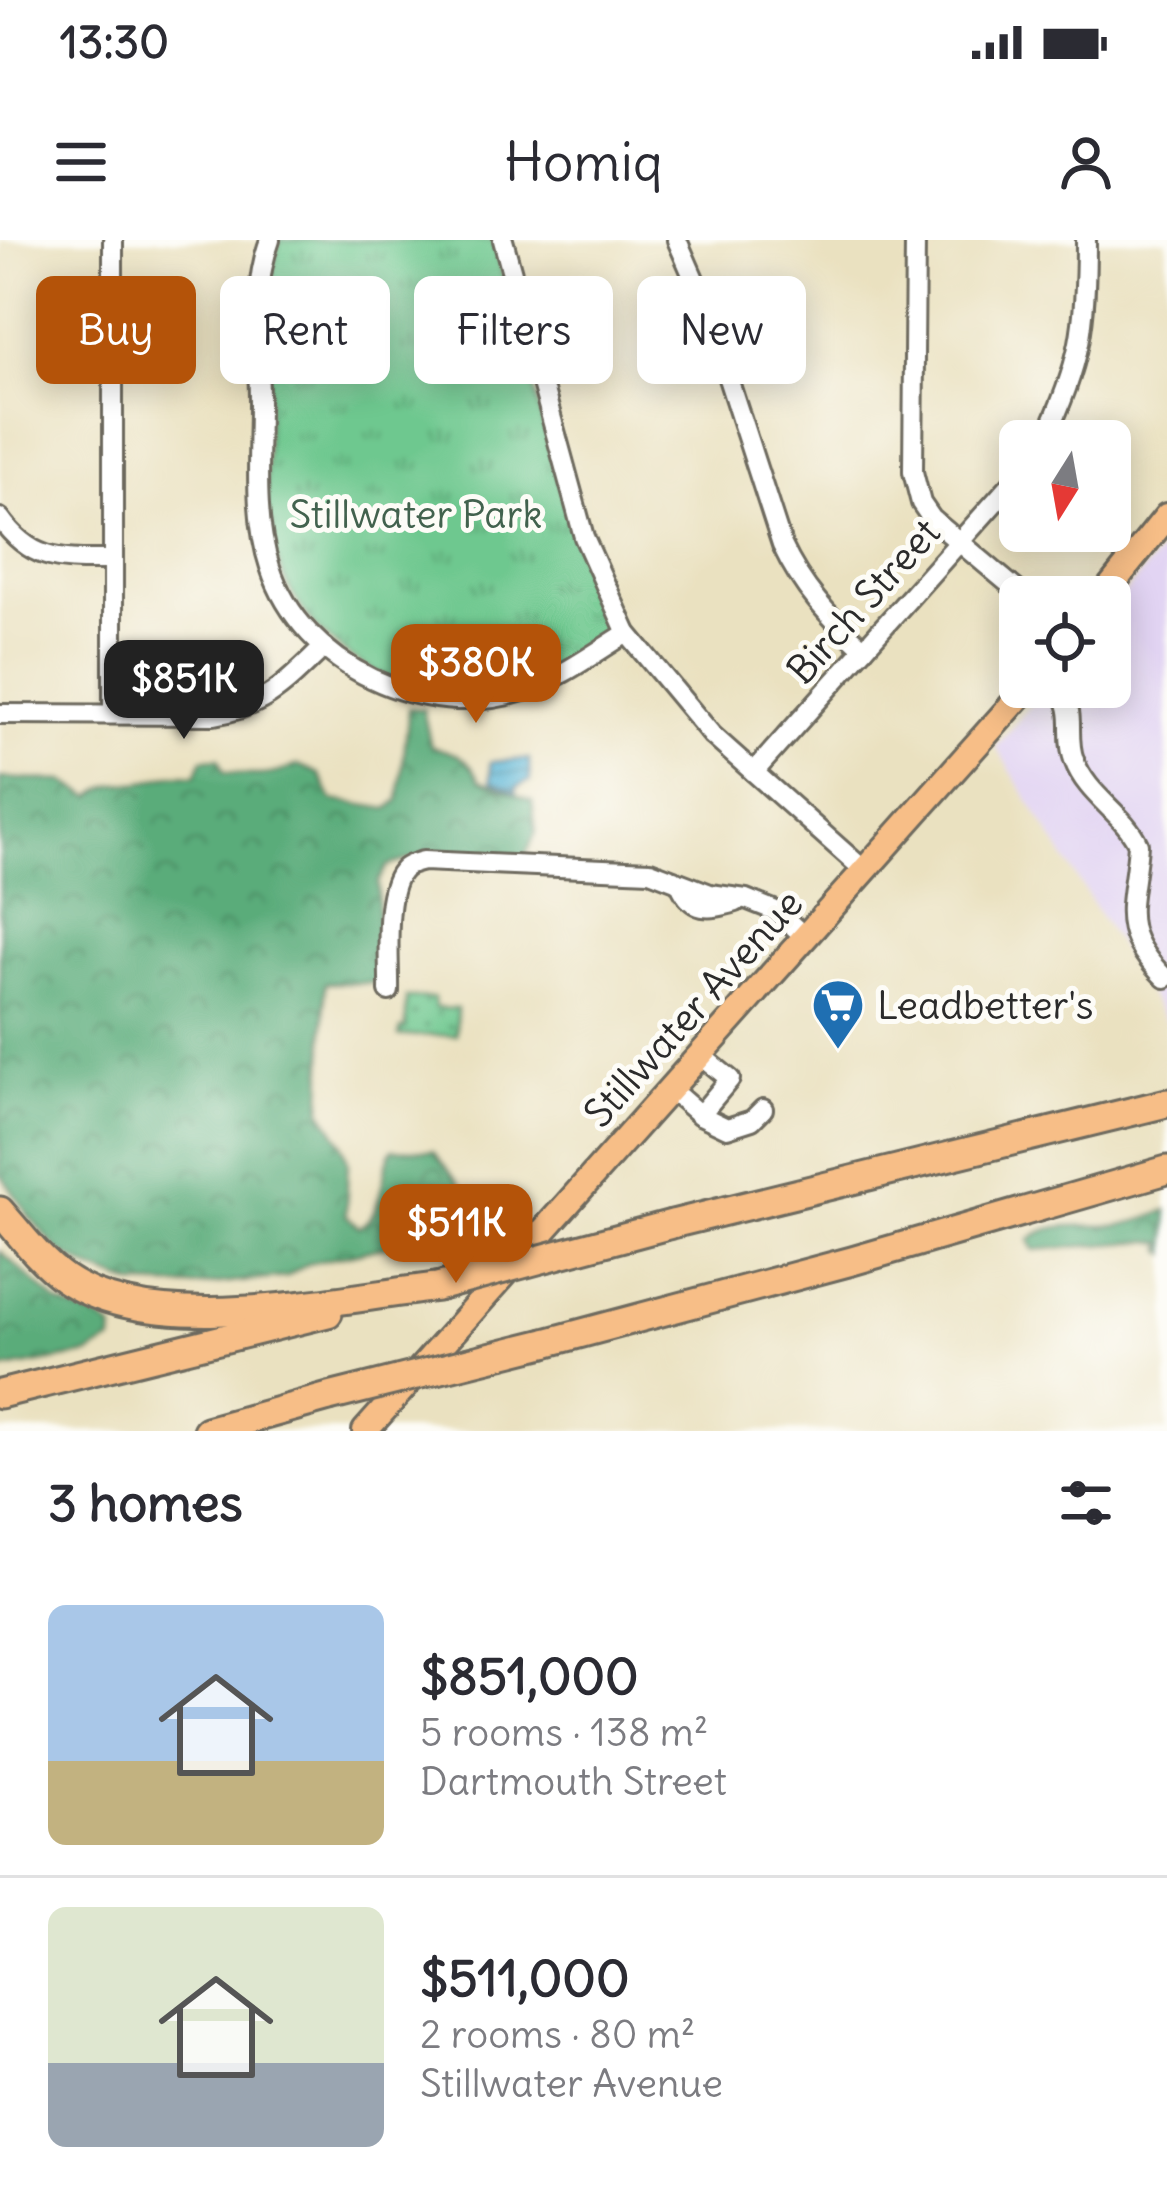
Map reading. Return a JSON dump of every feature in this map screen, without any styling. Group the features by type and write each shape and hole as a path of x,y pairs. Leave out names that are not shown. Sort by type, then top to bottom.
{"highway":[{"path":"0,1394 1167,1103"},
{"path":"207,1431 852,1261 1167,1170"},
{"path":"0,1211 63,1277 114,1303 145,1310 237,1308 437,1287"}],"main road":[{"path":"1119,576 1167,516"},
{"name":"Stillwater Avenue","path":"365,1431 1009,708"}],"street":[{"path":"112,714 113,240"},
{"path":"270,240 259,298 262,536 277,588 325,647 379,684 413,695 463,700 494,698 556,678 627,633"},
{"path":"503,240 584,537 627,633 712,735 865,871"},
{"path":"677,240 700,295 782,545 809,593 863,650"},
{"path":"915,240 913,472 921,503 932,519 1000,576"},
{"path":"1053,420 1071,384 1086,318 1086,240"},
{"name":"Birch Street","path":"754,772 999,499"},
{"path":"0,518 24,547 40,555 112,560"},
{"path":"0,714 214,715 245,710 281,689 325,647"},
{"path":"1069,708 1073,759 1101,803 1125,824 1138,844 1130,905 1132,934 1165,977"},
{"path":"389,991 395,884 405,868 423,861 650,871 710,894 746,899 776,911 803,935"},
{"path":"699,1054 730,1079 700,1114"},
{"path":"669,1088 700,1114 727,1128 752,1120 763,1109"}],"shaded area":[{"path":"1167,543 1167,1024 996,747 1028,708 1131,708 1131,586"}],"green space":[{"name":"Stillwater Park","path":"280,240 493,240 503,276 414,276 414,384 532,384 579,555 611,625 607,639 527,682 488,692 448,693 409,685 372,670 339,648 310,619 288,586 274,549 266,472 269,384 390,384 390,276 272,276"},
{"path":"409,708 423,709 431,747 460,757 480,780 532,801 536,832 525,856 427,854 387,866 378,882 376,983 325,983 322,1111 342,1143 348,1162 346,1215 359,1227 374,1212 392,1149 433,1151 471,1198 471,1216 399,1243 308,1264 286,1277 192,1287 134,1285 94,1271 58,1250 0,1173 0,778 64,781 92,797 114,785 196,775 203,759 219,758 224,772 244,775 271,774 298,765 319,774 332,800 388,809 399,800"},
{"path":"406,998 434,998 435,1008 457,1009 456,1035 399,1036 406,1029"},
{"path":"1167,1210 1167,1254 1164,1243 1151,1241 1034,1250 1029,1240 1049,1229 1121,1225"},
{"path":"0,1251 59,1304 113,1329 112,1341 90,1354 0,1370"}],"water":[{"path":"529,759 530,781 516,792 491,781 490,762"}],"place":[{"name":"Leadbetter's","path":"838,1051"}]}
